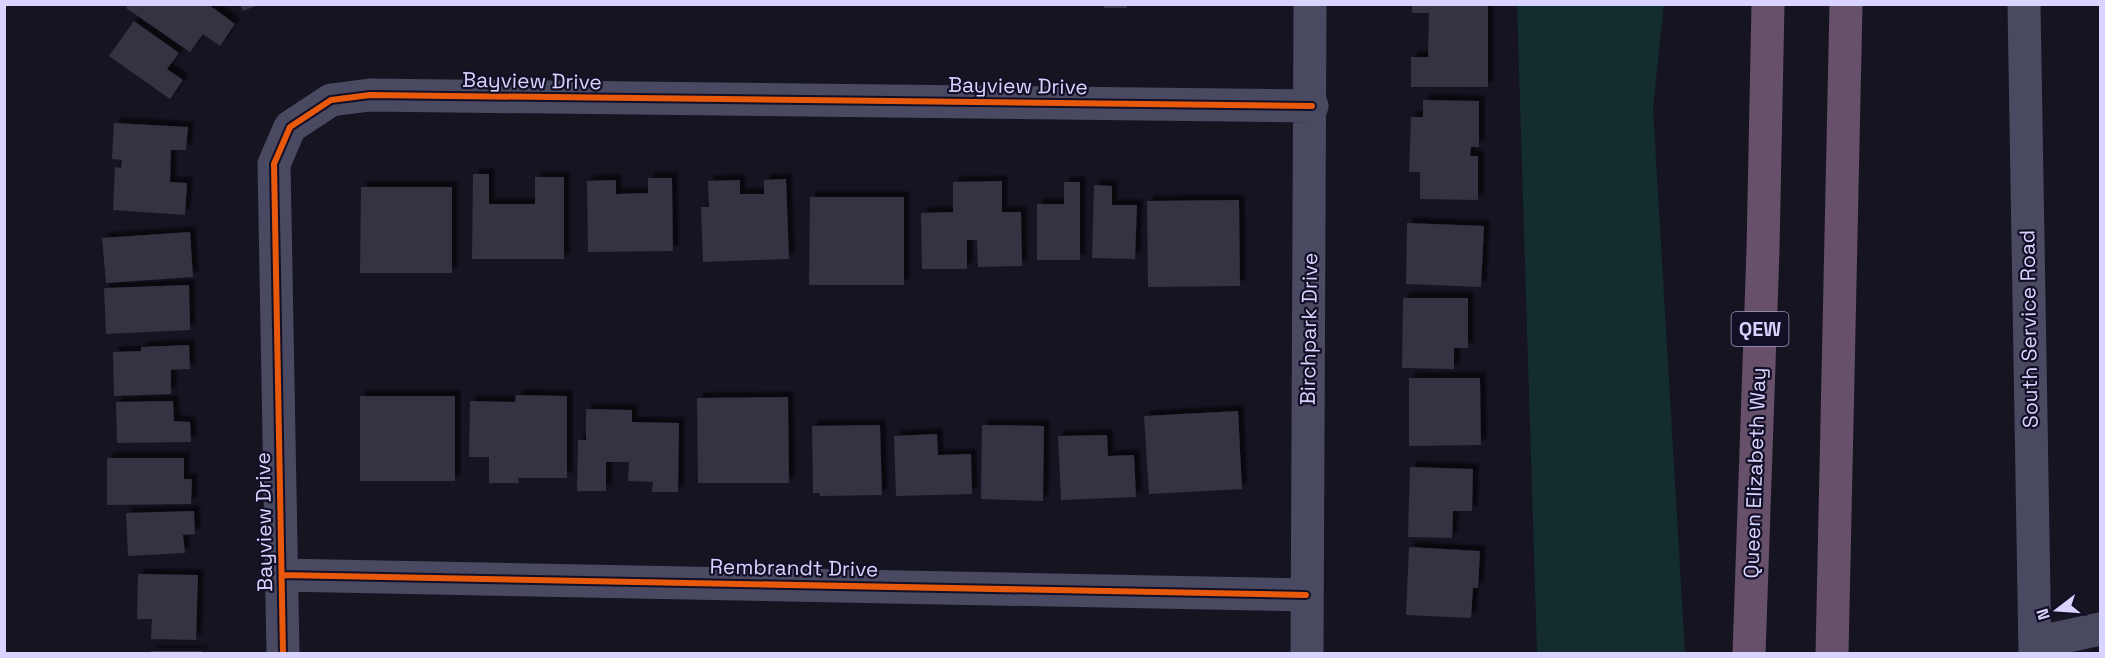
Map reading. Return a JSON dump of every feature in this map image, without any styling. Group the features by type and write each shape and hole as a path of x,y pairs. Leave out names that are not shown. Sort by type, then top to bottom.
{"highway":[{"name":"Queen Elizabeth Way","path":"1749,654 1763,249 1768,4"},
{"path":"1832,654 1846,4"}],"street":[{"name":"Birchpark Drive","path":"1307,654 1312,106 1310,4"},
{"name":"South Service Road","path":"2024,4 2035,648"},
{"name":"Bayview Drive","path":"283,654 274,164 290,127 331,100 382,95 1312,106"},
{"name":"Rembrandt Drive","path":"282,575 1306,595"},
{"path":"2035,648 2100,629"}],"green space":[{"path":"1517,5 1664,5 1653,108 1685,653 1537,653"}],"building":[{"path":"128,4 208,4 235,24 220,46 203,34 190,52 126,8"},
{"path":"240,4 258,4 258,5 243,11"},
{"path":"1412,4 1488,4 1488,87 1411,87 1411,57 1428,57 1429,13 1412,13"},
{"path":"1104,5 1127,5 1127,8 1104,8"},
{"path":"134,21 179,53 167,69 183,80 170,99 109,56"},
{"path":"1423,100 1479,101 1479,147 1471,147 1470,156 1478,156 1478,200 1420,199 1420,172 1409,172 1411,117 1423,117"},
{"path":"114,123 188,127 186,150 171,150 170,182 187,183 185,215 113,210 115,167 121,168 122,160 112,159"},
{"path":"473,174 489,174 489,204 535,204 535,177 564,177 564,259 472,259"},
{"path":"648,178 672,178 673,251 588,252 587,181 616,180 616,194 648,193"},
{"path":"786,179 789,259 703,262 701,207 709,207 708,181 740,180 740,194 764,194 764,180"},
{"path":"1002,181 1002,212 1021,212 1022,266 978,267 977,240 967,240 967,269 922,269 921,213 953,212 953,182"},
{"path":"1064,182 1080,182 1080,260 1037,260 1037,204 1064,204"},
{"path":"1094,185 1112,186 1112,205 1137,205 1135,259 1092,258"},
{"path":"361,187 452,187 452,273 360,273"},
{"path":"810,197 904,197 904,285 809,285"},
{"path":"1239,200 1240,286 1148,287 1147,201"},
{"path":"1407,223 1484,226 1481,287 1406,284"},
{"path":"190,232 193,277 106,283 102,238"},
{"path":"189,285 190,330 106,334 104,288"},
{"path":"1403,298 1468,298 1468,348 1454,348 1454,369 1402,368"},
{"path":"189,345 190,369 171,370 171,394 114,396 113,352 141,351 141,347"},
{"path":"1409,378 1480,378 1481,445 1409,446"},
{"path":"516,395 567,396 567,478 518,478 519,483 489,483 489,457 469,457 470,401 515,402"},
{"path":"360,396 455,396 455,481 360,481"},
{"path":"788,397 789,483 698,483 697,398"},
{"path":"173,401 174,421 190,422 191,442 117,443 116,402"},
{"path":"586,409 632,410 632,422 679,423 678,492 652,492 653,482 628,481 629,462 606,462 606,491 577,491 578,440 586,440"},
{"path":"1238,411 1242,489 1149,494 1144,416"},
{"path":"880,425 882,495 820,496 819,493 813,493 812,426"},
{"path":"982,425 1044,426 1043,501 981,499"},
{"path":"937,434 938,455 971,454 972,494 896,496 894,436"},
{"path":"1107,435 1108,456 1134,455 1136,497 1061,500 1058,436"},
{"path":"107,458 184,458 184,479 192,479 191,504 107,505"},
{"path":"1410,467 1473,469 1472,511 1453,511 1452,538 1408,537"},
{"path":"194,511 195,534 183,535 185,553 128,556 126,513"},
{"path":"1409,547 1480,551 1478,588 1473,588 1471,618 1406,615"},
{"path":"138,574 198,575 196,640 151,639 152,619 137,619"},
{"path":"151,651 202,651 202,654 151,654"}],"cycle path":[{"path":"283,654 274,164 290,127 331,100 370,95 1312,106"},
{"path":"282,575 1306,595"}]}
